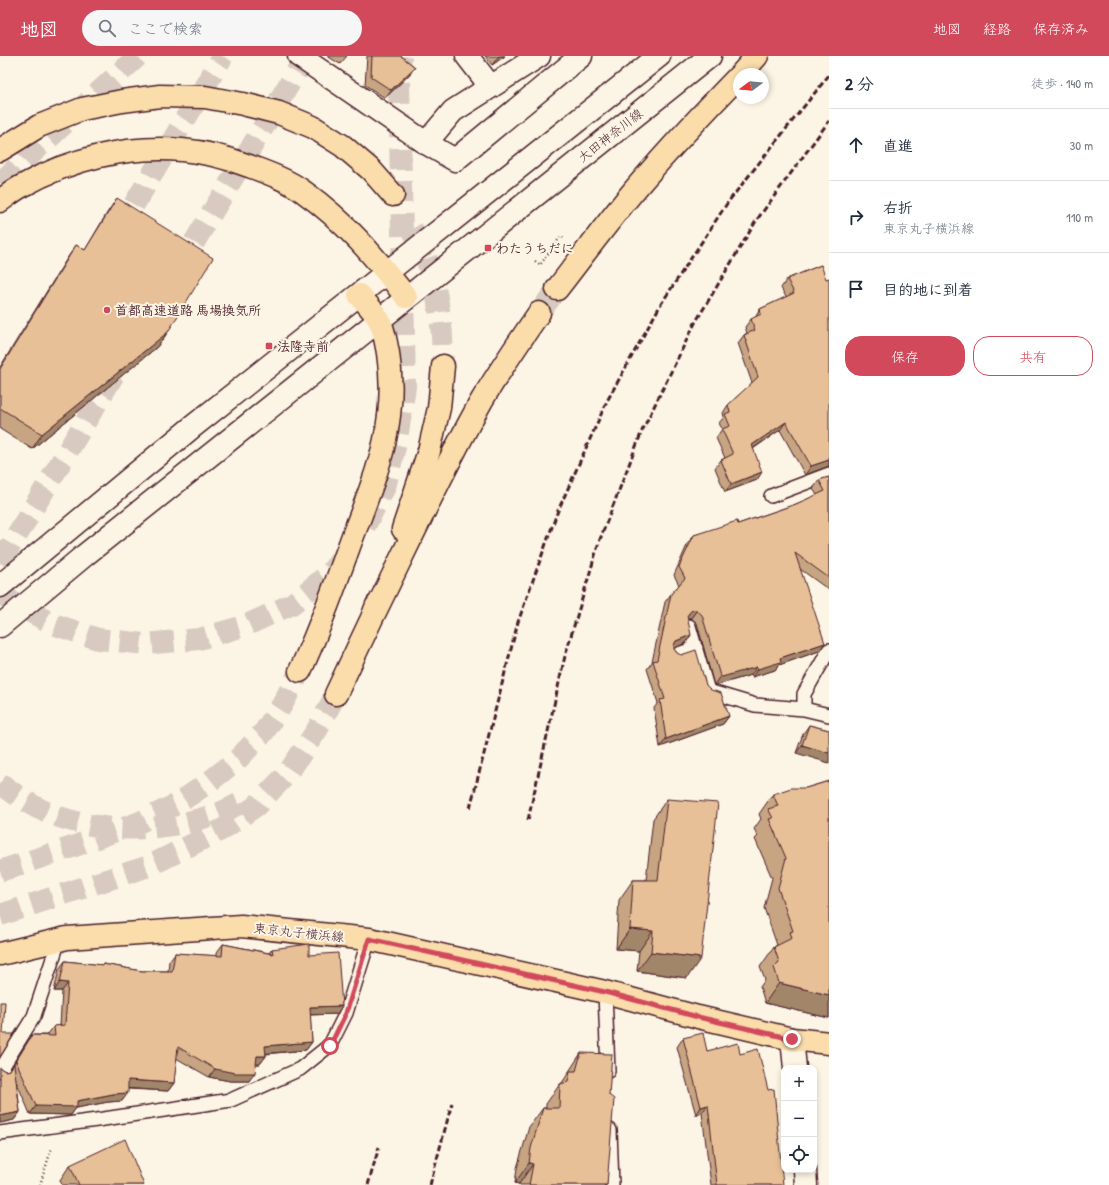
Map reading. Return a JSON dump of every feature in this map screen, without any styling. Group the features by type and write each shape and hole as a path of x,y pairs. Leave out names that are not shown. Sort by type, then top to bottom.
{"main road":[{"path":"746,68 757,56"},
{"path":"556,289 642,181 733,82"},
{"path":"0,150 39,126 82,109 122,101 160,96 205,97 279,113 313,127 343,146 371,170 393,194"},
{"path":"0,202 22,186 58,168 96,157 138,149 182,150 225,158 268,173 302,191 334,215 362,242 406,297"},
{"path":"300,672 317,634 380,464 388,429 391,399 391,372 386,342 379,319 359,295"},
{"path":"336,694 454,452 483,399 516,346 539,314"},
{"path":"372,618 429,451 440,408 442,366"},
{"name":"東京丸子横浜線","path":"0,954 68,938 241,926 369,939 605,992 698,1017 792,1039 829,1043"}],"street":[{"path":"299,56 426,143 455,160 581,56"},
{"path":"467,56 491,86"},
{"path":"426,143 453,111 539,56"},
{"path":"0,586 185,433 659,56"},
{"name":"大田神奈川線","path":"0,626 85,555 406,297 710,56"},
{"path":"792,1039 794,1065"},
{"path":"805,1173 806,1185"}],"lane":[{"path":"771,496 829,474"},
{"path":"689,626 708,691 755,705 804,709 829,715"},
{"path":"676,655 696,648"},
{"path":"804,709 804,694 829,650"},
{"path":"0,1133 231,1100 300,1069 330,1046 346,1013 369,939"},
{"path":"0,1071 34,1016 59,940"},
{"path":"605,992 608,1085"},
{"path":"609,1116 612,1185"}],"path":[{"path":"40,1185 59,1125"}],"building":[{"path":"372,56 401,56 415,67 391,90 371,77"},
{"name":"首都高速道路 馬場換気所","path":"117,198 213,258 168,332 42,434 0,408 0,369 76,245 85,250"},
{"path":"821,265 826,279 829,278 829,460 811,466 786,422 752,445 762,472 731,484 721,460 733,454 722,429 730,426 725,414 730,412 728,405 758,377 744,335 755,330 751,319 761,314 760,309 794,293 787,279"},
{"path":"829,477 829,578 795,553 825,643 780,658 781,662 722,677 720,676 702,615 697,610 692,610 687,616 691,635 676,641 674,649 681,655 696,650 706,685 711,690 721,693 729,716 666,739 660,700 665,699 653,661 657,660 671,594 685,578 679,567 694,535 737,521 738,524 796,504 825,491 819,480"},
{"path":"809,725 829,730 829,753 802,745"},
{"path":"829,781 829,995 779,983 774,967 779,962 774,947 792,938 790,932 793,931 778,888 786,858 769,819 773,818 768,809 778,806 773,794 791,788 806,788"},
{"path":"667,799 718,803 701,958 651,952 653,931 630,929 633,880 658,880"},
{"path":"223,944 273,954 272,949 309,944 309,955 338,953 342,1006 310,1007 312,1042 265,1046 266,1056 257,1056 255,1073 235,1073 215,1069 178,1047 174,1083 128,1080 128,1093 113,1094 77,1101 77,1107 36,1106 16,1061 32,1035 55,1036 54,1026 65,1025 68,983 60,982 65,961 103,964 142,971 172,971 175,953 222,956"},
{"path":"0,1002 5,1002 3,1034 14,1034 0,1057"},
{"path":"703,1033 707,1051 738,1043 740,1054 758,1049 768,1090 774,1089 783,1185 717,1185 708,1105 701,1107 683,1038"},
{"path":"581,1053 612,1054 609,1095 614,1099 607,1185 529,1185 533,1164 529,1163 531,1148 543,1108 559,1108 560,1084 568,1082 570,1071 576,1071"},
{"path":"14,1064 20,1112 0,1116 0,1068 5,1071 10,1070"},
{"path":"125,1139 144,1185 79,1185 70,1165"}],"tunnel":[{"path":"0,183 138,56"},
{"path":"117,233 223,56"},
{"path":"177,271 306,56"},
{"path":"365,526 385,487 397,439 405,387 399,81 401,56"},
{"path":"412,229 428,263 435,288 442,331 443,366"},
{"path":"539,313 557,289"},
{"path":"0,563 121,363"},
{"path":"0,591 12,602 53,624 98,639 145,644 199,639 247,625 292,604 330,573 346,553"},
{"path":"0,871 140,822 175,805 208,783 238,759 264,732 282,705 300,671"},
{"path":"0,915 149,866 223,829 256,806 288,773 317,730 336,694"},
{"path":"0,783 26,802 44,811 65,819 109,827 154,827 198,820 229,809 246,800"}],"railway":[{"path":"470,808 518,622 557,513 607,401 661,304 728,202 829,75"},
{"path":"528,820 565,656 599,542 642,431 695,323 756,221 829,121"},
{"path":"430,1185 452,1103"},
{"path":"368,1185 379,1147"}],"place":[{"name":"わたうちだに","path":"488,248"},
{"name":"首都高速道路 馬場換気所","path":"107,310"},
{"name":"法隆寺前","path":"269,346"}],"route":[{"path":"330,1046 346,1013 369,939 605,992 698,1017 792,1039"}]}
